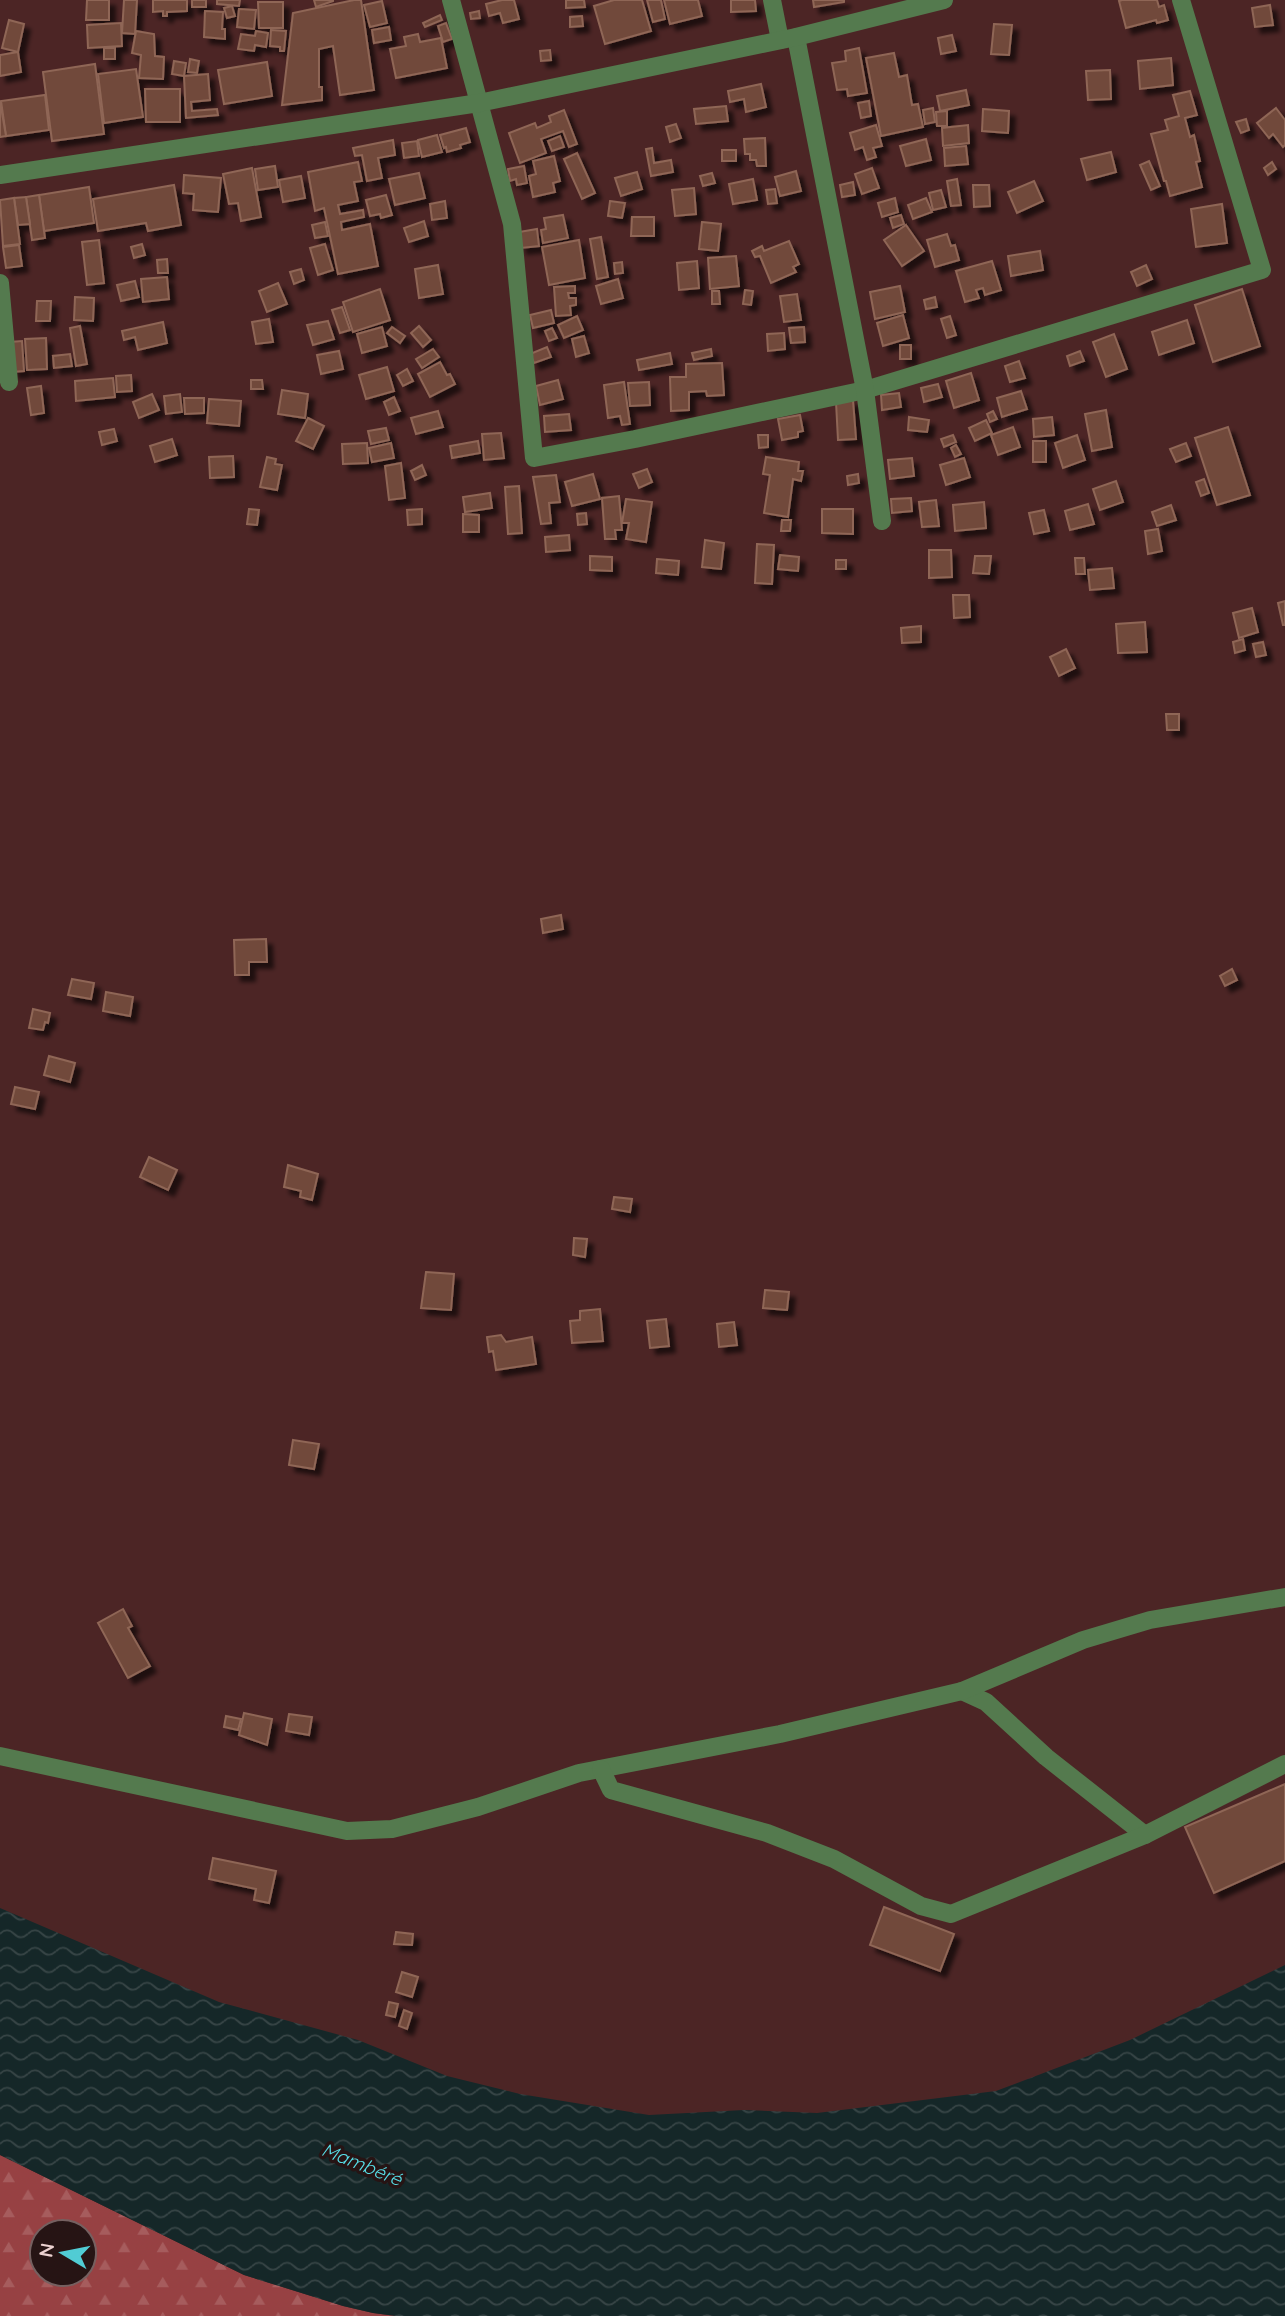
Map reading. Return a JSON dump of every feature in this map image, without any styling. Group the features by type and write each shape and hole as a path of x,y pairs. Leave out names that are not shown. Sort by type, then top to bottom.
{"street":[{"path":"451,0 512,225 534,458 865,390 1262,270 1181,0"},
{"path":"772,0 788,38 865,390 881,521"},
{"path":"0,175 479,103 788,38 944,0"},
{"path":"0,282 9,382"},
{"path":"0,1756 347,1831 392,1829 478,1807 579,1773 780,1734 962,1691 1083,1640 1150,1620 1285,1597"},
{"path":"962,1691 986,1702 1046,1757 1145,1835"},
{"path":"601,1769 611,1790 767,1833 834,1859 921,1906 951,1914 1145,1835 1285,1764"}],"green space":[{"path":"0,2155 244,2275 343,2306 396,2316 0,2316"}],"water":[{"name":"Mambéré","path":"0,1908 219,2002 358,2040 447,2076 520,2094 649,2115 744,2110 817,2113 996,2091 1130,2040 1285,1965 1285,2316 396,2316 343,2306 244,2275 0,2155"}],"building":[{"path":"87,0 109,0 109,20 86,20"},
{"path":"124,0 137,0 135,34 122,33"},
{"path":"153,0 187,0 187,11 167,12 167,16 163,16 163,11 153,12"},
{"path":"192,0 206,0 206,7 192,7"},
{"path":"217,0 240,0 239,6 217,4"},
{"path":"314,0 333,0 333,1 316,7"},
{"path":"361,0 374,90 340,95 333,46 319,49 319,87 322,87 322,100 282,105 293,13"},
{"path":"514,0 519,19 503,23 500,13 489,16 486,4"},
{"path":"566,0 584,0 585,7 566,8"},
{"path":"614,0 642,0 651,31 605,44 594,6"},
{"path":"647,0 661,0 665,19 653,22"},
{"path":"664,0 698,0 702,16 670,24"},
{"path":"731,0 755,0 756,11 731,12"},
{"path":"813,0 844,0 844,2 814,7"},
{"path":"1157,0 1159,7 1164,5 1168,20 1157,23 1156,20 1126,28 1119,1"},
{"path":"382,1 387,23 370,27 364,5"},
{"path":"258,2 283,2 283,28 259,28"},
{"path":"1270,5 1273,25 1255,27 1252,8"},
{"path":"232,6 235,16 227,18 224,8"},
{"path":"239,9 256,10 254,29 237,27"},
{"path":"205,11 223,12 222,29 225,29 225,39 204,37"},
{"path":"479,11 480,18 471,19 470,13"},
{"path":"440,15 442,20 425,27 423,23"},
{"path":"582,16 583,26 570,27 570,17"},
{"path":"9,20 24,24 18,52 2,48"},
{"path":"121,23 122,46 88,48 87,25"},
{"path":"446,23 452,39 443,42 438,26"},
{"path":"994,24 1012,25 1009,55 991,54"},
{"path":"389,27 391,40 374,43 372,30"},
{"path":"271,30 286,31 284,51 280,51 280,47 270,46"},
{"path":"136,31 154,34 155,56 164,57 163,79 139,78 141,55 132,53"},
{"path":"256,31 268,33 266,47 255,45 254,51 238,49 241,34 255,36"},
{"path":"418,34 420,42 441,38 447,68 396,78 390,49 406,46 404,37"},
{"path":"952,35 956,51 941,54 938,38"},
{"path":"104,48 115,48 115,59 104,59"},
{"path":"859,48 867,93 848,96 847,89 837,90 832,63 846,61 845,51"},
{"path":"550,50 551,60 541,61 540,51"},
{"path":"18,52 21,72 0,76 0,55"},
{"path":"894,53 899,77 907,75 912,105 918,104 923,127 881,136 866,58"},
{"path":"1171,58 1173,85 1140,89 1138,61"},
{"path":"190,59 199,61 197,73 188,72"},
{"path":"174,61 186,63 184,76 172,74"},
{"path":"267,62 272,96 224,104 218,70"},
{"path":"95,64 104,134 52,141 43,72"},
{"path":"136,69 143,117 104,123 98,74"},
{"path":"1110,70 1111,99 1088,100 1086,71"},
{"path":"208,74 210,100 191,102 192,111 217,109 218,115 186,118 184,76"},
{"path":"761,84 766,107 746,112 744,99 730,102 728,91"},
{"path":"145,89 180,89 180,122 146,122"},
{"path":"966,90 969,105 940,111 937,96"},
{"path":"1190,91 1197,115 1185,118 1190,137 1194,135 1200,161 1196,162 1202,187 1170,196 1151,134 1168,130 1165,120 1179,116 1173,95"},
{"path":"45,95 49,130 6,136 1,101"},
{"path":"0,101 6,136 0,137"},
{"path":"869,101 871,116 861,118 858,103"},
{"path":"726,106 728,121 696,124 694,109"},
{"path":"933,108 935,122 925,124 923,110"},
{"path":"1276,108 1285,120 1283,147 1273,134 1269,138 1257,123"},
{"path":"983,109 1009,111 1008,133 982,131"},
{"path":"564,110 577,144 569,147 563,131 541,139 546,153 520,163 509,133 535,123 537,128 551,122 549,116"},
{"path":"947,111 947,126 937,126 936,112"},
{"path":"1246,119 1249,130 1241,133 1236,122"},
{"path":"676,124 681,138 670,142 666,127"},
{"path":"876,125 882,146 873,148 876,157 867,160 863,147 855,150 850,133"},
{"path":"968,125 969,143 943,146 942,128"},
{"path":"466,128 470,142 447,152 440,135"},
{"path":"437,135 442,152 422,157 418,140"},
{"path":"560,136 564,147 552,151 548,141"},
{"path":"765,138 766,166 757,166 756,160 750,160 750,154 745,154 744,139"},
{"path":"926,139 931,160 906,166 900,146"},
{"path":"393,140 395,155 378,158 382,178 367,181 362,155 355,156 353,148"},
{"path":"417,141 419,156 404,158 402,143"},
{"path":"966,146 968,164 945,166 944,148"},
{"path":"652,148 654,163 671,160 673,172 651,176 646,149"},
{"path":"722,150 736,150 736,161 722,161"},
{"path":"1111,152 1116,172 1087,180 1081,159"},
{"path":"577,153 595,193 582,199 564,159"},
{"path":"554,156 560,181 553,183 555,192 533,197 529,176 536,174 533,161"},
{"path":"1149,161 1160,186 1151,190 1140,165"},
{"path":"358,162 362,181 354,182 358,201 338,205 340,214 363,210 364,217 341,222 342,230 370,224 378,266 338,274 324,208 315,211 308,172"},
{"path":"1272,162 1276,169 1268,175 1264,168"},
{"path":"275,166 278,187 258,190 255,169"},
{"path":"524,166 527,183 517,185 516,179 510,181 508,169"},
{"path":"252,168 261,217 241,221 238,203 229,204 223,174"},
{"path":"872,168 879,188 862,194 855,174"},
{"path":"796,171 801,191 780,196 775,177"},
{"path":"637,172 642,189 621,196 615,178"},
{"path":"419,173 425,198 395,205 389,179"},
{"path":"712,173 715,183 703,186 700,176"},
{"path":"184,175 221,178 218,212 193,210 194,194 183,193"},
{"path":"301,176 305,198 283,202 279,180"},
{"path":"753,179 757,200 733,204 729,184"},
{"path":"957,179 961,205 951,206 947,181"},
{"path":"1034,181 1043,201 1017,213 1008,192"},
{"path":"853,182 855,195 842,197 840,185"},
{"path":"174,185 181,225 148,231 146,223 98,231 93,199"},
{"path":"973,185 989,185 990,206 974,207"},
{"path":"89,187 94,223 44,231 39,195"},
{"path":"694,188 696,214 675,216 672,190"},
{"path":"775,189 777,203 768,204 766,190"},
{"path":"941,190 946,207 933,210 929,193"},
{"path":"39,195 45,238 32,240 26,197"},
{"path":"386,195 392,215 381,218 380,214 370,216 366,200"},
{"path":"26,197 30,224 18,225 14,198"},
{"path":"14,198 20,244 3,246 0,200"},
{"path":"895,198 898,212 882,217 878,203"},
{"path":"926,198 932,212 913,219 908,205"},
{"path":"445,201 447,218 432,220 430,204"},
{"path":"610,201 625,203 622,218 608,216"},
{"path":"1222,204 1227,243 1196,247 1191,209"},
{"path":"563,215 568,238 543,243 541,230 546,229 544,218"},
{"path":"901,215 904,224 893,228 890,218"},
{"path":"632,217 654,217 654,236 631,236"},
{"path":"424,221 428,236 409,242 404,228"},
{"path":"325,222 328,236 315,238 312,225"},
{"path":"702,222 721,224 718,251 699,249"},
{"path":"906,225 924,251 902,266 884,240"},
{"path":"537,229 539,246 521,248 519,232"},
{"path":"947,234 951,246 955,245 959,260 935,267 927,240"},
{"path":"601,237 608,277 597,279 590,239"},
{"path":"99,240 104,283 87,285 82,242"},
{"path":"579,240 585,278 549,285 542,247"},
{"path":"789,241 799,264 793,267 796,272 771,283 760,256 755,257 752,251 762,246 764,251"},
{"path":"142,244 145,255 134,258 131,247"},
{"path":"325,244 333,270 318,275 310,248"},
{"path":"19,245 22,266 6,268 3,247"},
{"path":"1040,251 1043,270 1011,276 1008,256"},
{"path":"736,256 739,286 710,289 708,258"},
{"path":"167,259 168,273 158,273 157,260"},
{"path":"697,261 699,288 679,290 677,263"},
{"path":"992,261 1001,290 985,295 983,288 976,290 979,298 965,302 956,271"},
{"path":"622,262 623,273 615,274 614,263"},
{"path":"438,265 443,294 419,298 415,269"},
{"path":"1146,265 1152,279 1137,286 1131,272"},
{"path":"301,269 304,280 294,284 290,272"},
{"path":"167,277 169,299 143,302 141,279"},
{"path":"618,279 623,298 601,304 596,286"},
{"path":"135,281 139,297 121,301 117,285"},
{"path":"278,283 287,304 267,312 259,291"},
{"path":"575,286 575,293 568,293 569,298 576,298 576,305 570,306 571,315 556,316 554,287"},
{"path":"900,286 905,312 875,319 870,292"},
{"path":"380,289 390,320 353,332 343,302"},
{"path":"1242,289 1260,346 1213,362 1195,305"},
{"path":"745,290 753,291 751,305 743,304"},
{"path":"712,291 719,291 720,304 712,304"},
{"path":"797,294 801,320 784,322 780,296"},
{"path":"75,297 94,298 93,321 74,320"},
{"path":"935,297 937,307 926,309 924,300"},
{"path":"37,301 51,301 50,321 36,321"},
{"path":"342,307 350,330 340,333 332,310"},
{"path":"551,310 554,323 533,328 530,315"},
{"path":"903,315 909,338 883,346 877,323"},
{"path":"577,316 583,330 564,338 558,325"},
{"path":"950,316 956,335 947,338 941,319"},
{"path":"269,319 273,342 256,344 252,322"},
{"path":"1187,320 1194,343 1159,355 1152,332"},
{"path":"328,321 334,339 313,345 307,325"},
{"path":"163,322 167,343 138,350 135,337 124,340 122,331"},
{"path":"80,326 87,364 76,366 70,328"},
{"path":"419,326 431,340 423,347 411,333"},
{"path":"382,327 387,346 362,353 357,334"},
{"path":"392,327 405,336 400,343 387,333"},
{"path":"804,327 805,342 791,343 789,328"},
{"path":"552,328 557,338 549,341 545,331"},
{"path":"784,333 785,349 768,351 767,334"},
{"path":"1114,334 1127,369 1106,377 1093,342"},
{"path":"584,336 589,353 576,357 572,339"},
{"path":"46,338 47,369 27,370 25,339"},
{"path":"22,341 24,371 13,372 10,342"},
{"path":"900,345 911,345 911,359 900,359"},
{"path":"547,347 551,357 534,363 530,354"},
{"path":"433,349 439,357 422,368 416,359"},
{"path":"711,349 712,356 694,360 692,353"},
{"path":"339,351 343,369 321,374 317,355"},
{"path":"1080,351 1084,361 1070,366 1067,356"},
{"path":"670,353 672,364 639,370 637,360"},
{"path":"70,354 72,366 54,368 53,356"},
{"path":"1019,361 1025,378 1010,382 1005,366"},
{"path":"440,362 455,384 430,397 418,374"},
{"path":"722,363 724,395 707,396 706,391 689,392 689,410 671,411 670,377 686,377 686,364"},
{"path":"387,367 394,391 366,399 359,375"},
{"path":"407,369 413,381 403,386 397,375"},
{"path":"971,373 979,400 954,408 946,381"},
{"path":"131,375 132,391 117,392 116,376"},
{"path":"113,378 115,397 76,401 75,381"},
{"path":"251,380 262,380 263,389 251,389"},
{"path":"558,380 563,399 540,405 536,386"},
{"path":"624,382 630,424 622,425 620,416 608,418 604,385"},
{"path":"649,382 650,405 630,406 628,383"},
{"path":"938,384 942,397 924,402 921,388"},
{"path":"41,386 44,413 31,415 27,388"},
{"path":"282,390 308,394 305,418 278,414"},
{"path":"1021,391 1027,409 1002,417 997,398"},
{"path":"899,393 901,407 882,410 881,395"},
{"path":"152,394 159,410 139,418 133,402"},
{"path":"180,394 182,412 166,414 164,396"},
{"path":"394,397 400,411 389,415 384,402"},
{"path":"184,398 204,398 204,413 185,414"},
{"path":"209,399 241,401 239,426 207,423"},
{"path":"853,400 856,439 838,440 836,402"},
{"path":"1106,410 1112,447 1092,451 1085,414"},
{"path":"438,411 443,427 416,434 411,418"},
{"path":"993,411 997,419 990,422 987,414"},
{"path":"569,414 571,430 545,432 544,416"},
{"path":"800,415 803,431 798,432 798,437 782,440 778,419"},
{"path":"909,417 929,420 927,432 908,430"},
{"path":"1052,417 1054,435 1034,437 1033,419"},
{"path":"308,418 324,426 313,449 296,441"},
{"path":"986,420 992,433 975,441 969,428"},
{"path":"1013,427 1020,447 998,455 991,435"},
{"path":"1228,427 1250,495 1217,505 1195,438"},
{"path":"386,428 389,440 371,444 368,431"},
{"path":"114,429 117,441 102,445 99,432"},
{"path":"501,433 504,458 484,460 482,434"},
{"path":"758,435 768,435 768,447 759,448"},
{"path":"953,435 956,442 944,447 941,439"},
{"path":"1077,435 1085,460 1063,468 1055,443"},
{"path":"172,439 177,455 155,462 150,446"},
{"path":"478,441 480,453 452,458 450,446"},
{"path":"1033,441 1046,441 1046,462 1033,462"},
{"path":"367,443 368,463 343,464 342,444"},
{"path":"391,443 394,458 372,462 369,448"},
{"path":"1186,443 1191,456 1176,462 1170,449"},
{"path":"956,445 961,454 955,457 951,448"},
{"path":"233,456 234,477 210,478 209,457"},
{"path":"267,457 276,459 275,464 282,465 277,490 260,487"},
{"path":"766,457 799,462 798,471 803,471 801,481 793,479 788,517 764,513 770,475 763,474"},
{"path":"912,458 914,476 890,479 888,460"},
{"path":"964,458 970,477 946,485 940,465"},
{"path":"401,463 405,498 389,500 385,466"},
{"path":"422,465 426,475 415,480 411,471"},
{"path":"647,469 652,482 639,488 633,474"},
{"path":"593,474 600,499 572,506 565,482"},
{"path":"858,474 859,483 848,485 847,476"},
{"path":"556,475 560,502 549,503 551,523 541,524 533,477"},
{"path":"1204,479 1209,493 1201,496 1196,482"},
{"path":"1116,481 1123,502 1100,510 1093,489"},
{"path":"519,486 522,533 508,534 505,487"},
{"path":"490,493 492,508 465,512 463,497"},
{"path":"619,496 622,530 615,530 616,539 605,539 602,498"},
{"path":"911,498 912,511 892,513 891,499"},
{"path":"626,499 652,502 646,542 626,539 629,523 622,523"},
{"path":"936,500 939,526 922,527 919,502"},
{"path":"984,502 986,528 955,531 953,505"},
{"path":"1088,504 1094,524 1070,530 1065,511"},
{"path":"1171,505 1176,520 1157,526 1152,512"},
{"path":"249,509 259,510 257,525 247,524"},
{"path":"422,509 422,524 408,525 407,510"},
{"path":"822,509 853,509 853,534 822,533"},
{"path":"1044,510 1049,531 1034,534 1029,513"},
{"path":"586,513 587,524 578,525 577,514"},
{"path":"463,514 479,515 479,532 463,532"},
{"path":"782,520 791,520 790,531 781,531"},
{"path":"1158,529 1162,551 1148,554 1145,531"},
{"path":"569,535 570,550 546,552 545,537"},
{"path":"705,540 724,543 721,569 702,567"},
{"path":"757,544 774,545 772,584 755,583"},
{"path":"929,550 951,550 952,577 929,578"},
{"path":"780,555 799,557 798,571 778,569"},
{"path":"590,556 612,557 612,571 590,570"},
{"path":"975,556 991,556 989,574 973,573"},
{"path":"1075,558 1084,558 1085,574 1076,574"},
{"path":"657,559 679,561 678,575 656,573"},
{"path":"836,560 846,560 846,569 836,569"},
{"path":"1112,568 1114,588 1090,590 1088,570"},
{"path":"953,595 969,595 970,617 954,618"},
{"path":"1285,601 1285,625 1283,625 1278,603"},
{"path":"1252,608 1258,632 1239,638 1233,613"},
{"path":"1145,622 1147,652 1118,653 1116,624"},
{"path":"921,626 921,642 902,643 901,628"},
{"path":"1243,639 1245,650 1235,653 1233,642"},
{"path":"1263,642 1266,655 1256,657 1253,644"},
{"path":"1066,649 1075,668 1059,676 1050,657"},
{"path":"1166,714 1179,714 1179,730 1167,730"},
{"path":"561,915 563,929 543,933 541,919"},
{"path":"266,939 267,962 249,962 249,975 235,975 234,940"},
{"path":"1232,969 1237,980 1225,986 1220,976"},
{"path":"72,979 94,983 91,999 68,995"},
{"path":"106,992 133,997 130,1016 103,1011"},
{"path":"33,1009 50,1013 43,1030 29,1028"},
{"path":"49,1056 75,1063 70,1082 44,1075"},
{"path":"15,1087 39,1092 35,1109 11,1104"},
{"path":"149,1157 177,1170 168,1190 140,1177"},
{"path":"288,1165 318,1174 312,1200 300,1197 301,1191 284,1187"},
{"path":"614,1197 632,1199 630,1212 612,1209"},
{"path":"574,1238 587,1239 585,1257 573,1255"},
{"path":"426,1272 454,1274 451,1310 421,1308"},
{"path":"765,1290 789,1292 787,1310 763,1308"},
{"path":"600,1309 603,1341 572,1343 570,1321 580,1320 580,1311"},
{"path":"666,1319 669,1346 650,1348 647,1321"},
{"path":"734,1322 737,1345 719,1347 717,1324"},
{"path":"501,1335 506,1342 532,1337 536,1364 496,1370 493,1351 489,1352 487,1337"},
{"path":"293,1440 319,1444 314,1469 289,1465"},
{"path":"123,1609 132,1626 128,1628 150,1666 128,1678 98,1623"},
{"path":"244,1713 272,1719 267,1745 239,1735"},
{"path":"289,1714 312,1717 309,1735 286,1731"},
{"path":"226,1716 241,1719 238,1730 224,1727"},
{"path":"1285,1784 1285,1861 1214,1893 1185,1827"},
{"path":"213,1858 276,1871 269,1903 254,1900 256,1889 209,1879"},
{"path":"884,1907 954,1934 940,1971 870,1945"},
{"path":"396,1932 413,1934 412,1945 394,1944"},
{"path":"402,1972 418,1977 412,1997 396,1992"},
{"path":"389,2002 398,2004 395,2017 386,2015"},
{"path":"404,2010 412,2013 407,2029 399,2026"}]}
